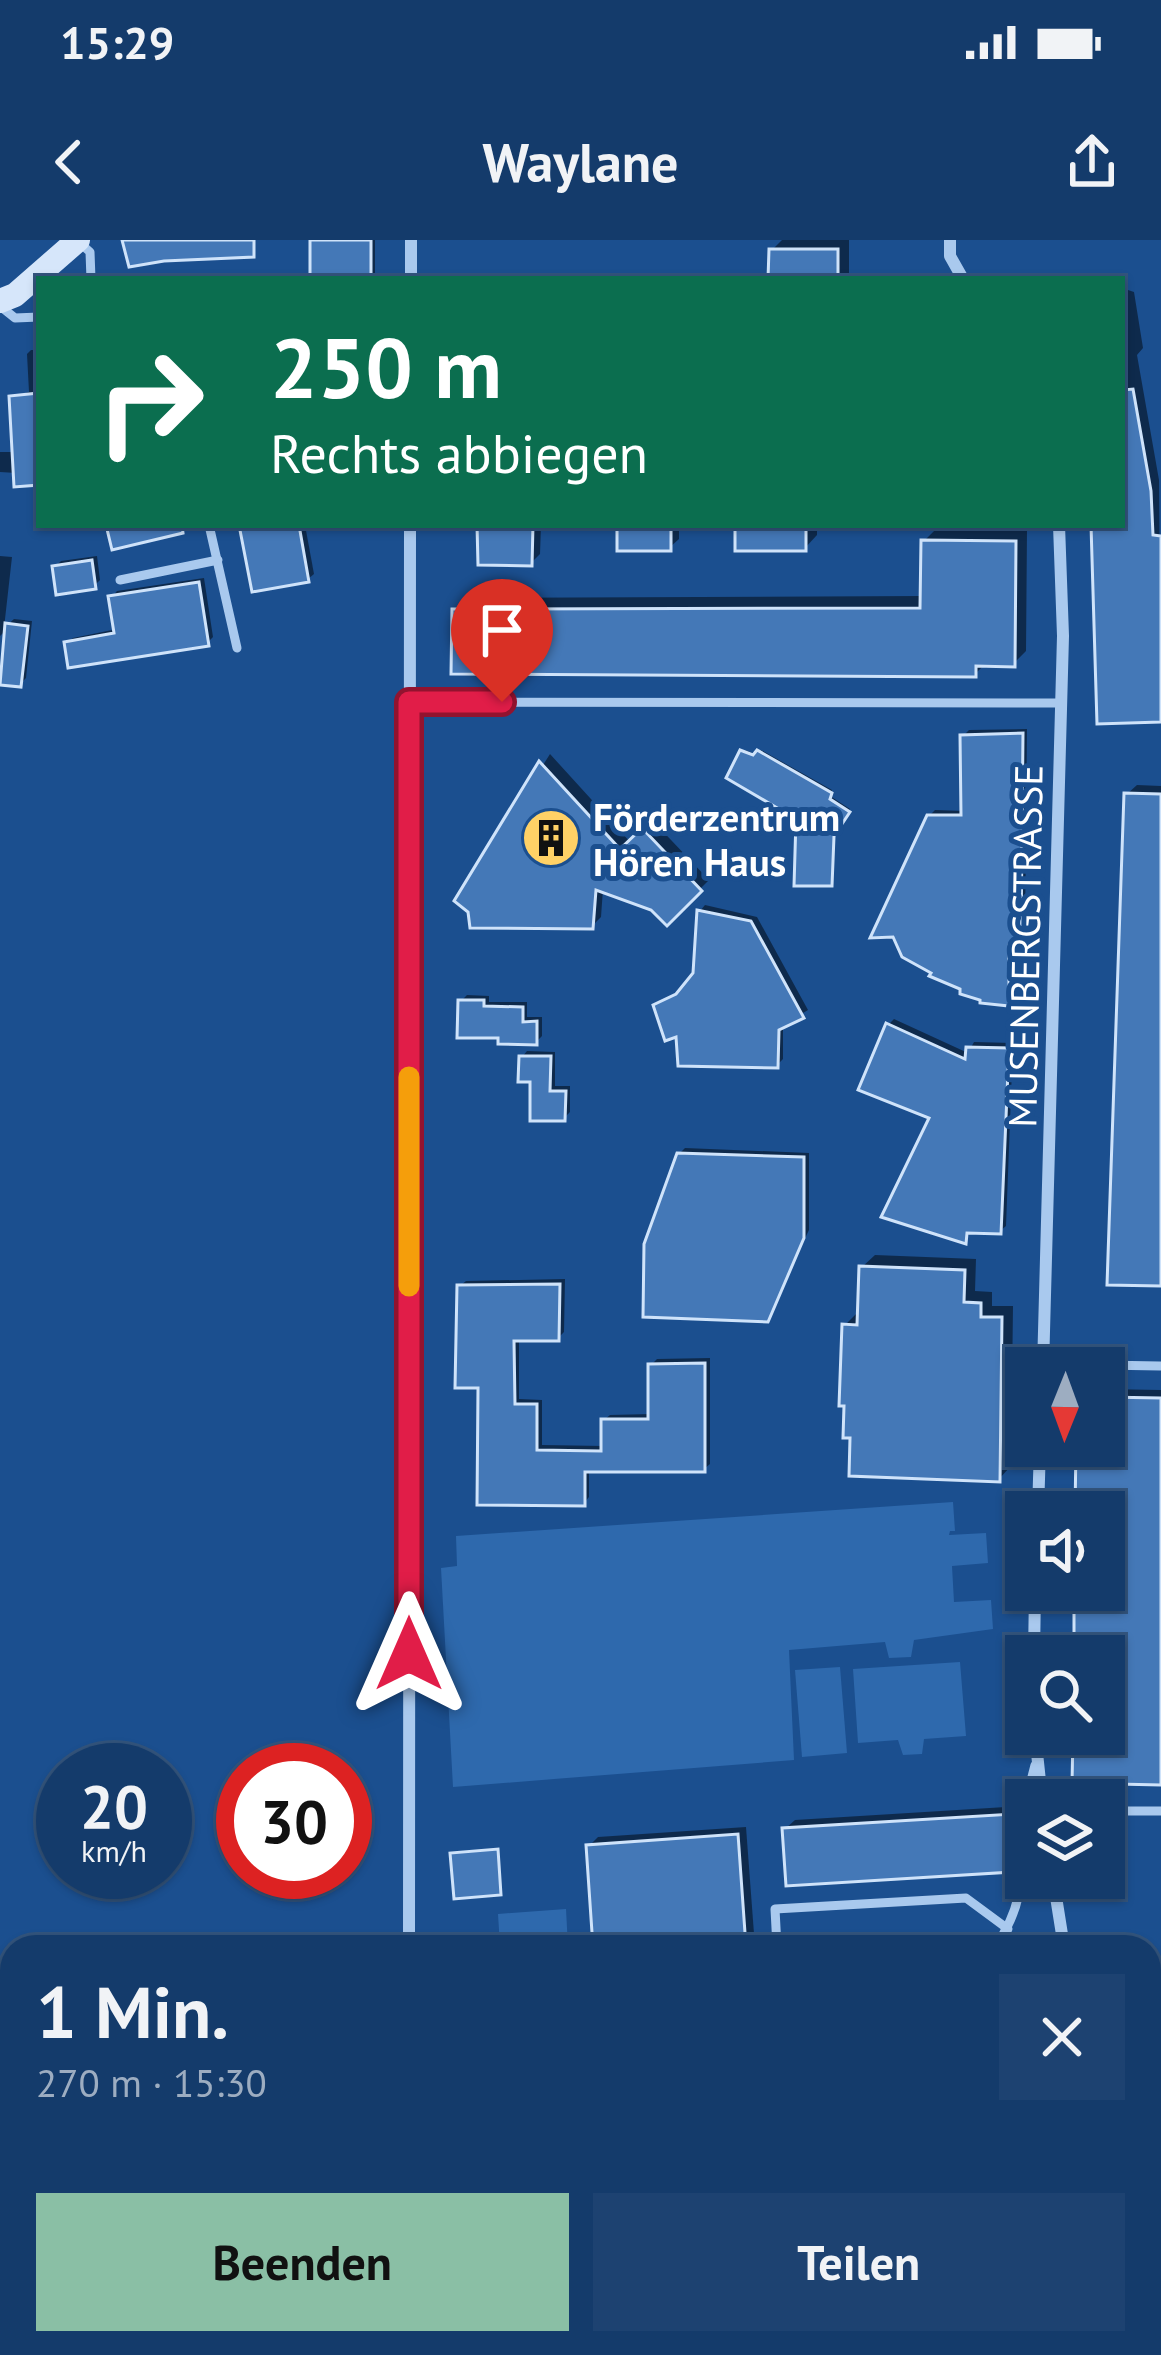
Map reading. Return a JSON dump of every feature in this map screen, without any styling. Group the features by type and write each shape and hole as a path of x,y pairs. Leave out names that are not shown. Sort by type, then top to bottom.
{"street":[{"path":"36,276 77,240"},
{"path":"411,240 411,276"},
{"path":"950,240 950,256 961,276"},
{"path":"0,304 36,276"},
{"path":"410,528 410,1934"},
{"name":"MUSENBERGSTRASSE","path":"1043,1347 1063,560 1059,528"},
{"path":"1036,1755 1039,1779"},
{"path":"1056,1899 1062,1935"}],"lane":[{"path":"77,240 90,252 91,276"},
{"path":"0,304 15,318 36,317"},
{"path":"210,528 237,648"},
{"path":"120,580 218,560"},
{"path":"409,702 1060,703"},
{"path":"1125,1366 1160,1366"},
{"path":"1031,1779 1036,1759"},
{"path":"1125,1811 1161,1811"},
{"path":"776,1935 775,1909 966,1898 1008,1929"},
{"path":"1004,1935 1017,1899"}],"shaded area":[{"path":"953,1502 955,1531 949,1535 986,1533 988,1563 952,1566 954,1602 991,1600 993,1629 914,1640 911,1657 889,1658 885,1642 789,1650 794,1760 453,1787 441,1568 457,1566 456,1536"},
{"path":"960,1662 966,1736 924,1739 922,1754 903,1755 898,1740 858,1743 853,1669"},
{"path":"840,1667 847,1753 802,1757 795,1670"},
{"path":"566,1909 567,1935 499,1935 498,1914"}],"building":[{"path":"122,240 254,240 254,257 129,267"},
{"path":"310,240 371,240 371,276 310,276"},
{"path":"769,249 838,249 838,276 768,276"},
{"path":"1133,389 1151,491 1153,535 1161,536 1161,722 1097,724 1091,528 1125,528 1125,390"},
{"path":"36,393 36,485 14,487 9,396"},
{"path":"107,528 182,528 183,533 112,550"},
{"path":"240,528 300,528 309,582 252,592"},
{"path":"477,528 533,528 532,566 478,565"},
{"path":"617,528 671,528 671,551 617,551"},
{"path":"735,528 806,528 806,551 735,551"},
{"path":"921,540 1016,541 1015,667 976,666 976,677 451,674 452,609 920,608"},
{"path":"92,560 96,589 56,595 52,566"},
{"path":"199,582 209,646 68,668 64,642 114,633 108,596"},
{"path":"5,623 28,626 21,687 0,685"},
{"path":"1023,733 1021,943 1009,945 1009,1006 980,1003 902,957 893,937 870,938 927,815 961,815 960,735"},
{"path":"740,750 753,755 757,750 832,793 830,799 850,812 834,836 832,886 794,886 796,819 726,778"},
{"name":"Förderzentrum Hören Haus","path":"539,761 620,849 642,828 702,891 667,926 651,910 596,890 593,929 470,928 468,912 454,901"},
{"path":"1124,793 1161,794 1161,1286 1107,1285"},
{"name":"Förderzentrum Hören Haus","path":"697,910 751,921 804,1018 779,1030 778,1068 678,1066 676,1037 665,1041 653,1005 676,994 693,973"},
{"path":"458,1000 523,1007 523,1022 537,1021 537,1045 457,1038"},
{"path":"886,1023 965,1059 966,1047 1009,1048 1001,1234 967,1233 966,1244 881,1217 929,1118 858,1090"},
{"path":"519,1056 551,1056 550,1091 566,1091 565,1121 530,1121 530,1082 518,1082"},
{"path":"677,1153 804,1157 804,1238 768,1322 643,1317 644,1244"},
{"path":"859,1266 965,1270 964,1302 981,1303 981,1317 1002,1317 1000,1482 849,1476 850,1438 843,1438 844,1406 839,1406 842,1324 857,1325"},
{"path":"560,1284 559,1341 514,1341 515,1404 537,1404 537,1450 601,1451 601,1419 648,1419 648,1364 705,1363 705,1472 585,1472 585,1506 477,1505 478,1388 455,1388 457,1285"},
{"path":"1125,1397 1161,1398 1161,1785 1072,1779 1073,1755 1125,1755 1125,1635 1074,1635 1074,1611 1125,1611 1125,1491 1075,1491 1076,1467 1125,1467"},
{"path":"1005,1814 1005,1872 786,1886 782,1828"},
{"path":"738,1834 745,1935 592,1935 586,1845"},
{"path":"498,1849 501,1895 454,1899 450,1853"}],"slow traffic":[{"path":"409,1077 409,1286"}],"place":[{"name":"Förderzentrum Hören Haus","path":"551,838"}],"route":[{"path":"409,1654 409,702 502,702"}]}
